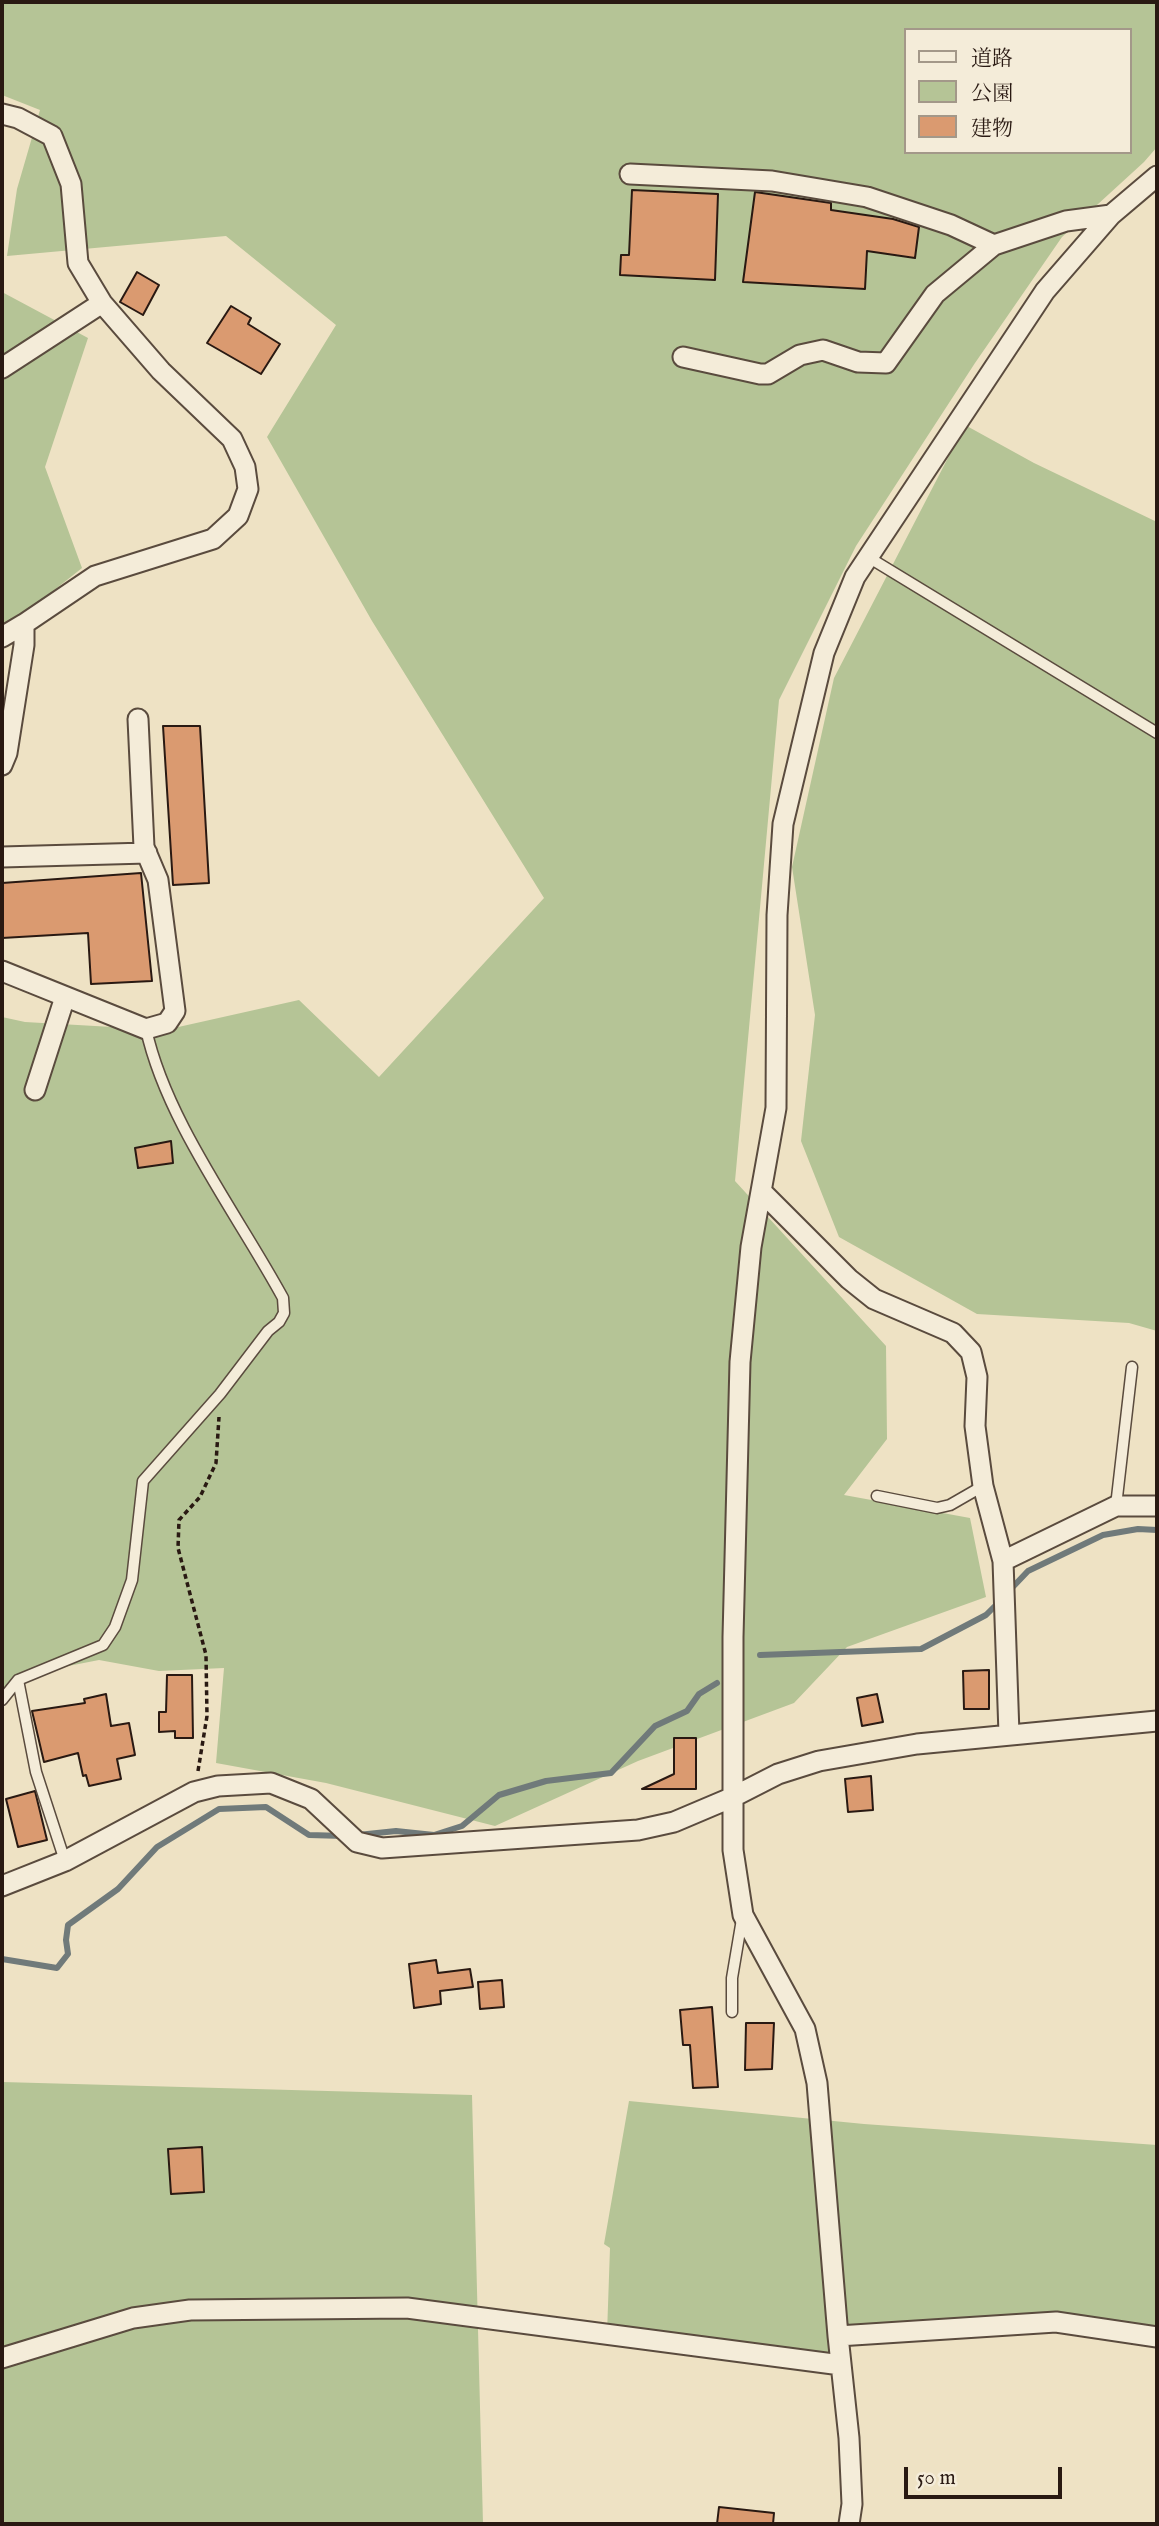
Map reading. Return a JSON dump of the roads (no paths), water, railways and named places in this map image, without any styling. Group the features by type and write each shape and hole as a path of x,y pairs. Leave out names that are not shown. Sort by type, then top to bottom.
{"street":[{"path":"2,114 18,118 52,136 71,184 78,263 102,303 161,371 232,439 245,467 248,489 238,516 213,539 95,576 2,637"},
{"path":"630,174 772,181 867,197 951,225 994,245"},
{"path":"849,2524 852,2504 849,2438 817,2083 805,2029 743,1915 733,1850 733,1637 740,1362 751,1247 776,1108 777,915 783,824 824,653 855,577 1045,291 1111,215 1157,176"},
{"path":"683,357 760,374 768,374 800,355 823,350 858,362 886,363 935,294 994,245 1066,221 1111,215"},
{"path":"2,368 102,303"},
{"path":"2,765 7,753 16,699 24,645 24,624"},
{"path":"2,971 146,1029 167,1023 175,1011 158,880 144,847 138,719"},
{"path":"2,857 147,853"},
{"path":"35,1090 65,997"},
{"path":"762,1192 849,1279 874,1299 953,1334 971,1352 977,1377 975,1426 983,1486 1003,1562 1009,1734"},
{"path":"1003,1562 1116,1506 1157,1506"},
{"path":"2,1886 65,1861 194,1792 218,1786 271,1783 311,1799 357,1842 382,1848 638,1830 674,1822 778,1774 819,1761 917,1744 1157,1721"},
{"path":"2,2358 134,2318 190,2310 407,2308 841,2365"},
{"path":"838,2336 1056,2322 1157,2337"}],"lane":[{"path":"867,557 1157,733"},
{"path":"2,1700 18,1681 103,1645 115,1626 132,1580 143,1480 220,1394 284,1313 284,1298 188,1136 151,1054 146,1029"},
{"path":"1116,1506 1132,1367"},
{"path":"877,1496 937,1508 950,1505 983,1486"},
{"path":"18,1681 36,1773 65,1861"},
{"path":"732,2012 732,1978 743,1915"}],"waterway":[{"path":"1009,1591 1028,1571 1103,1535 1138,1529 1157,1530"},
{"path":"760,1655 921,1649 986,1615 999,1602"},
{"path":"358,1835 396,1831 434,1835 462,1826 499,1795 546,1781 611,1773 655,1726 687,1711 699,1694 717,1683"},
{"path":"2,1959 57,1968 68,1954 68,1925 118,1889 157,1847 219,1809 266,1807 309,1835 344,1836"}]}
